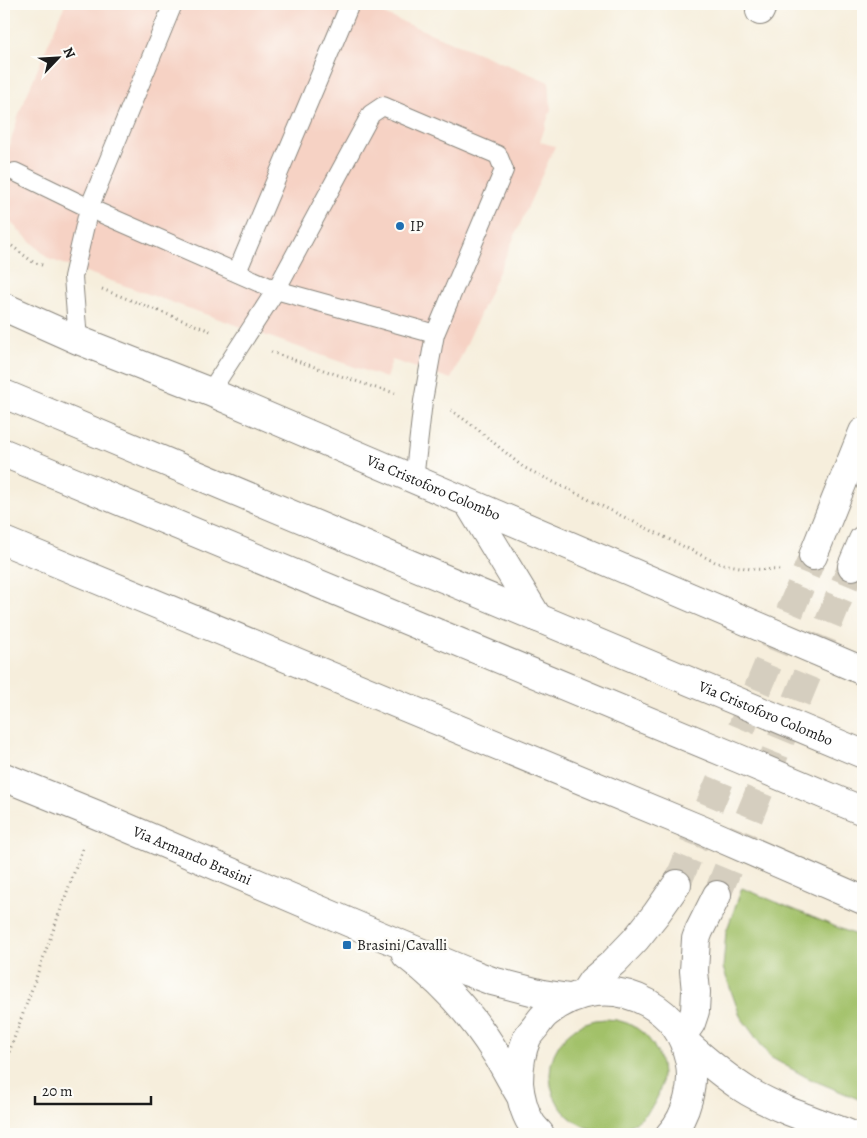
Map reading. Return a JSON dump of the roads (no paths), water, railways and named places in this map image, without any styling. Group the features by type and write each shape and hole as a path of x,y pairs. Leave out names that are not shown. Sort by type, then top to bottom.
{"main road":[{"name":"Via Cristoforo Colombo","path":"4,307 78,340 210,392 863,672"},
{"name":"Via Cristoforo Colombo","path":"4,394 863,754"},
{"path":"813,556 863,432"},
{"path":"4,453 740,758 863,811"},
{"path":"469,504 538,618"},
{"path":"852,566 863,540"},
{"path":"4,541 692,826 863,900"},
{"name":"Via Armando Brasini","path":"4,777 492,981 543,994 576,996 610,991 636,997 659,1010 670,1020 683,1039 710,1065 748,1092 783,1109 849,1134"},
{"path":"576,996 614,962 636,939 677,884"},
{"path":"683,1039 695,1011 694,971 696,939 717,895"},
{"name":"Via Armando Brasini","path":"381,936 430,974 462,1007 496,1054 520,1096 530,1122 540,1134"},
{"name":"Via Armando Brasini","path":"520,1096 519,1066 527,1038 545,1015 576,996"},
{"name":"Via Armando Brasini","path":"670,1134 686,1108 691,1082 690,1062 683,1039"}],"lane":[{"path":"78,340 73,277 89,208 173,4"},
{"path":"237,272 350,4"},
{"path":"210,392 276,290 371,114 383,106 498,155 504,170 435,334 423,401 414,480"},
{"path":"15,172 89,208 276,290 435,334"}],"tunnel":[{"path":"677,884 813,556"},
{"path":"717,895 852,566"}],"place":[{"name":"IP","path":"400,226"},
{"name":"Brasini/Cavalli","path":"347,945"}]}
